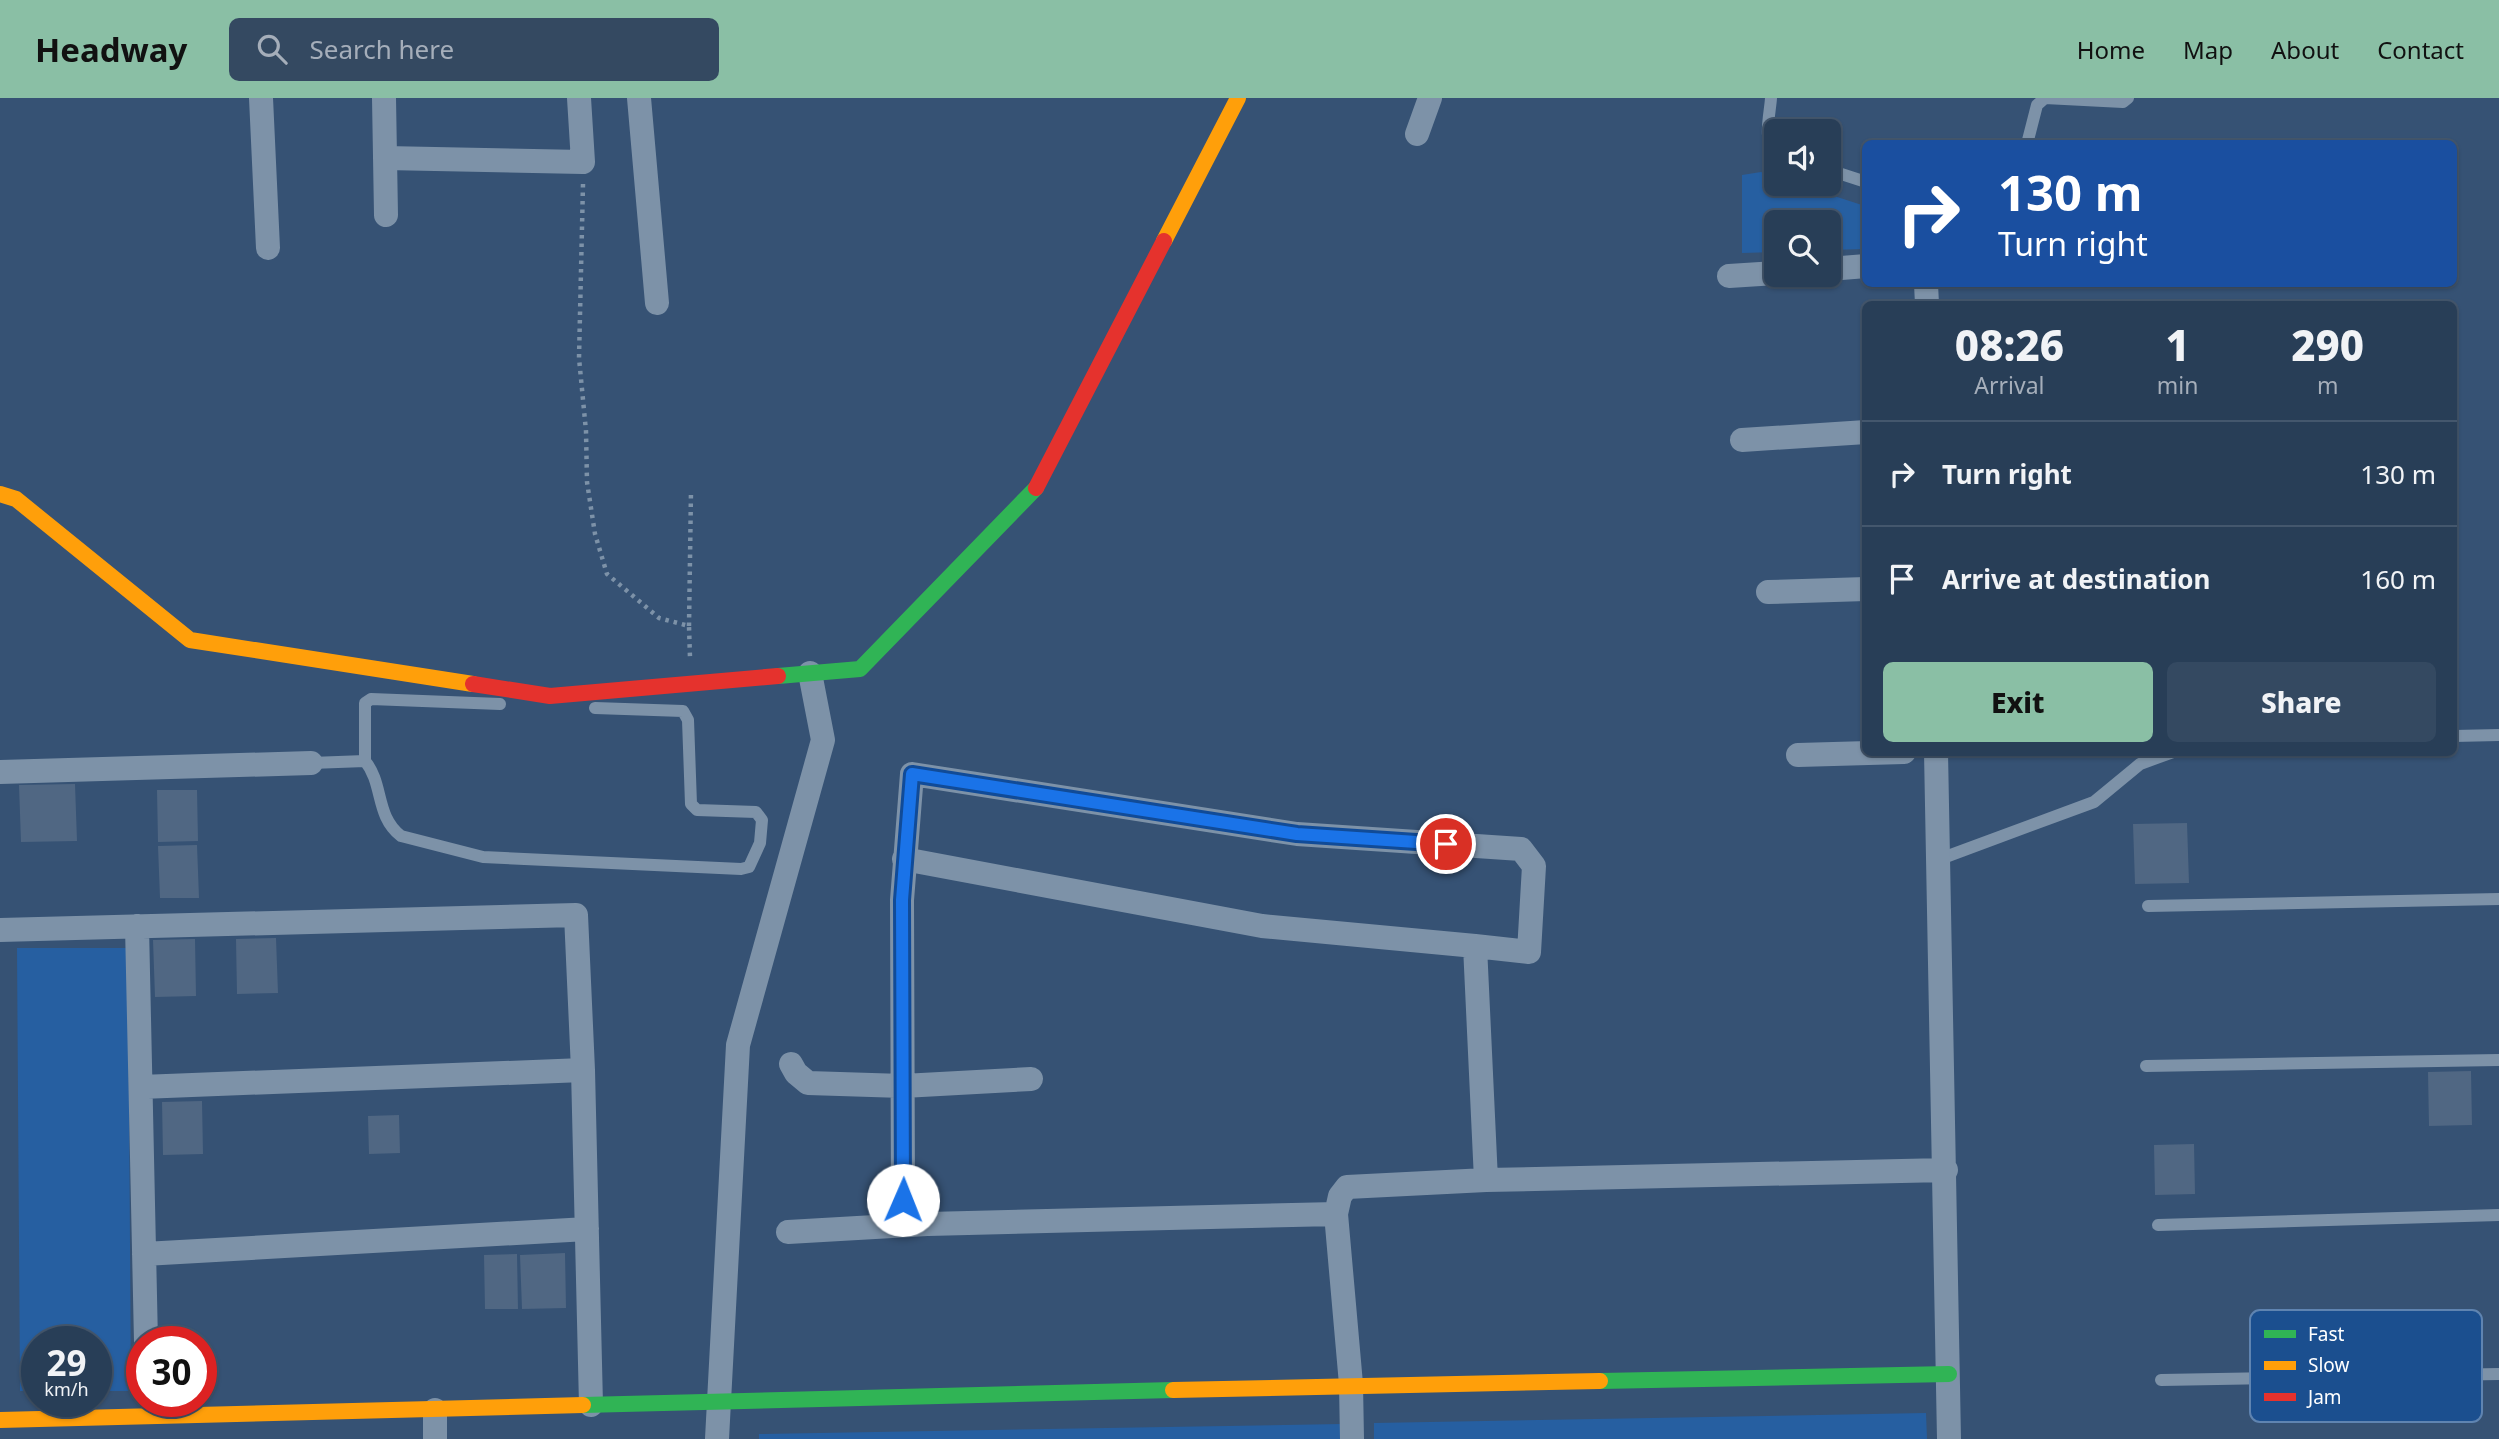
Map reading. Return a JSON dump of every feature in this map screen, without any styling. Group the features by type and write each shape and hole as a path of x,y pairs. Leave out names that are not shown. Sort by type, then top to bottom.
{"street":[{"path":"261,98 268,248"},
{"path":"384,98 386,215"},
{"path":"385,158 583,162 579,98"},
{"path":"639,98 657,303"},
{"path":"0,494 16,499 190,640 550,696 860,669 1035,490 1238,98"},
{"path":"1417,134 1430,98"},
{"path":"1841,268 1862,267"},
{"path":"1729,276 1764,273"},
{"path":"1742,440 1862,432"},
{"path":"1768,592 1862,589"},
{"path":"717,1439 738,1045 823,740 810,673"},
{"path":"1798,755 1862,753"},
{"path":"1936,756 1949,1439"},
{"path":"0,772 311,763"},
{"path":"904,859 1262,926 1529,952 1534,866 1521,849 1297,834 912,774 904,859 902,900 903,1200 907,1213 928,1224"},
{"path":"0,930 576,915 583,1070 591,1405"},
{"path":"137,926 146,1326"},
{"path":"1475,946 1486,1180"},
{"path":"791,1064 796,1073 808,1083 903,1086 1031,1079"},
{"path":"141,1087 583,1070"},
{"path":"1353,1439 1351,1384 1336,1214 1340,1196 1347,1187 1486,1180 1945,1170"},
{"path":"788,1232 928,1224 1336,1214"},
{"path":"144,1254 587,1229"},
{"path":"217,1409 435,1410 1351,1384 1949,1374"},
{"path":"435,1410 435,1439"},
{"path":"0,1420 126,1411"}],"lane":[{"path":"1770,119 1772,98"},
{"path":"2029,140 2040,100 2045,98 2123,102 2128,98"},
{"path":"1841,174 1862,180"},
{"path":"508,704 371,699 365,703 365,761 372,768 384,816 391,828 401,836 483,857 741,869 749,867 755,859 762,820 756,812 697,810 691,804 688,720 683,711 521,705"},
{"path":"2457,736 2499,734"},
{"path":"1940,859 2094,802 2140,764 2162,756"},
{"path":"311,763 365,761"},
{"path":"2148,906 2499,899"},
{"path":"2146,1066 2499,1060"},
{"path":"2158,1225 2499,1215"},
{"path":"2161,1380 2250,1378"}],"path":[{"path":"583,162 579,358 586,431 587,482 595,534 607,574 659,618 689,626"},
{"path":"691,491 691,683"}],"shaded area":[{"path":"1764,173 1764,196 1834,196 1862,205 1862,249 1841,250 1841,210 1764,210 1764,252 1742,253 1742,175"},
{"path":"17,948 128,948 131,1326 126,1326 126,1391 112,1391 112,1326 21,1326 20,1391"},
{"path":"1926,1413 1927,1439 1374,1439 1374,1423"},
{"path":"1342,1424 1342,1439 759,1439 759,1434"}],"building":[{"path":"75,784 77,841 21,842 19,785"},
{"path":"157,790 197,790 198,841 158,842"},
{"path":"2187,823 2189,883 2135,884 2133,824"},
{"path":"197,845 199,898 160,898 158,846"},
{"path":"276,938 278,993 237,994 236,939"},
{"path":"195,939 196,996 155,997 153,940"},
{"path":"2471,1071 2472,1125 2429,1126 2428,1072"},
{"path":"202,1101 203,1154 163,1155 162,1102"},
{"path":"399,1115 400,1153 369,1154 368,1116"},
{"path":"2194,1144 2195,1194 2155,1195 2154,1145"},
{"path":"565,1253 566,1308 522,1309 520,1255"},
{"path":"517,1254 518,1309 485,1309 484,1255"}],"traffic: fast":[{"path":"778,676 860,669 1036,488"},
{"path":"1600,1381 1949,1374"},
{"path":"583,1405 1173,1390"}],"traffic: slow":[{"path":"1164,241 1238,98"},
{"path":"0,494 16,499 190,640 473,684"},
{"path":"1173,1390 1600,1381"},
{"path":"0,1420 583,1405"}],"traffic: jam":[{"path":"1036,488 1164,241"},
{"path":"473,684 550,696 778,676"}],"route":[{"path":"903,1200 902,900 912,774 1297,834 1446,844"}]}
